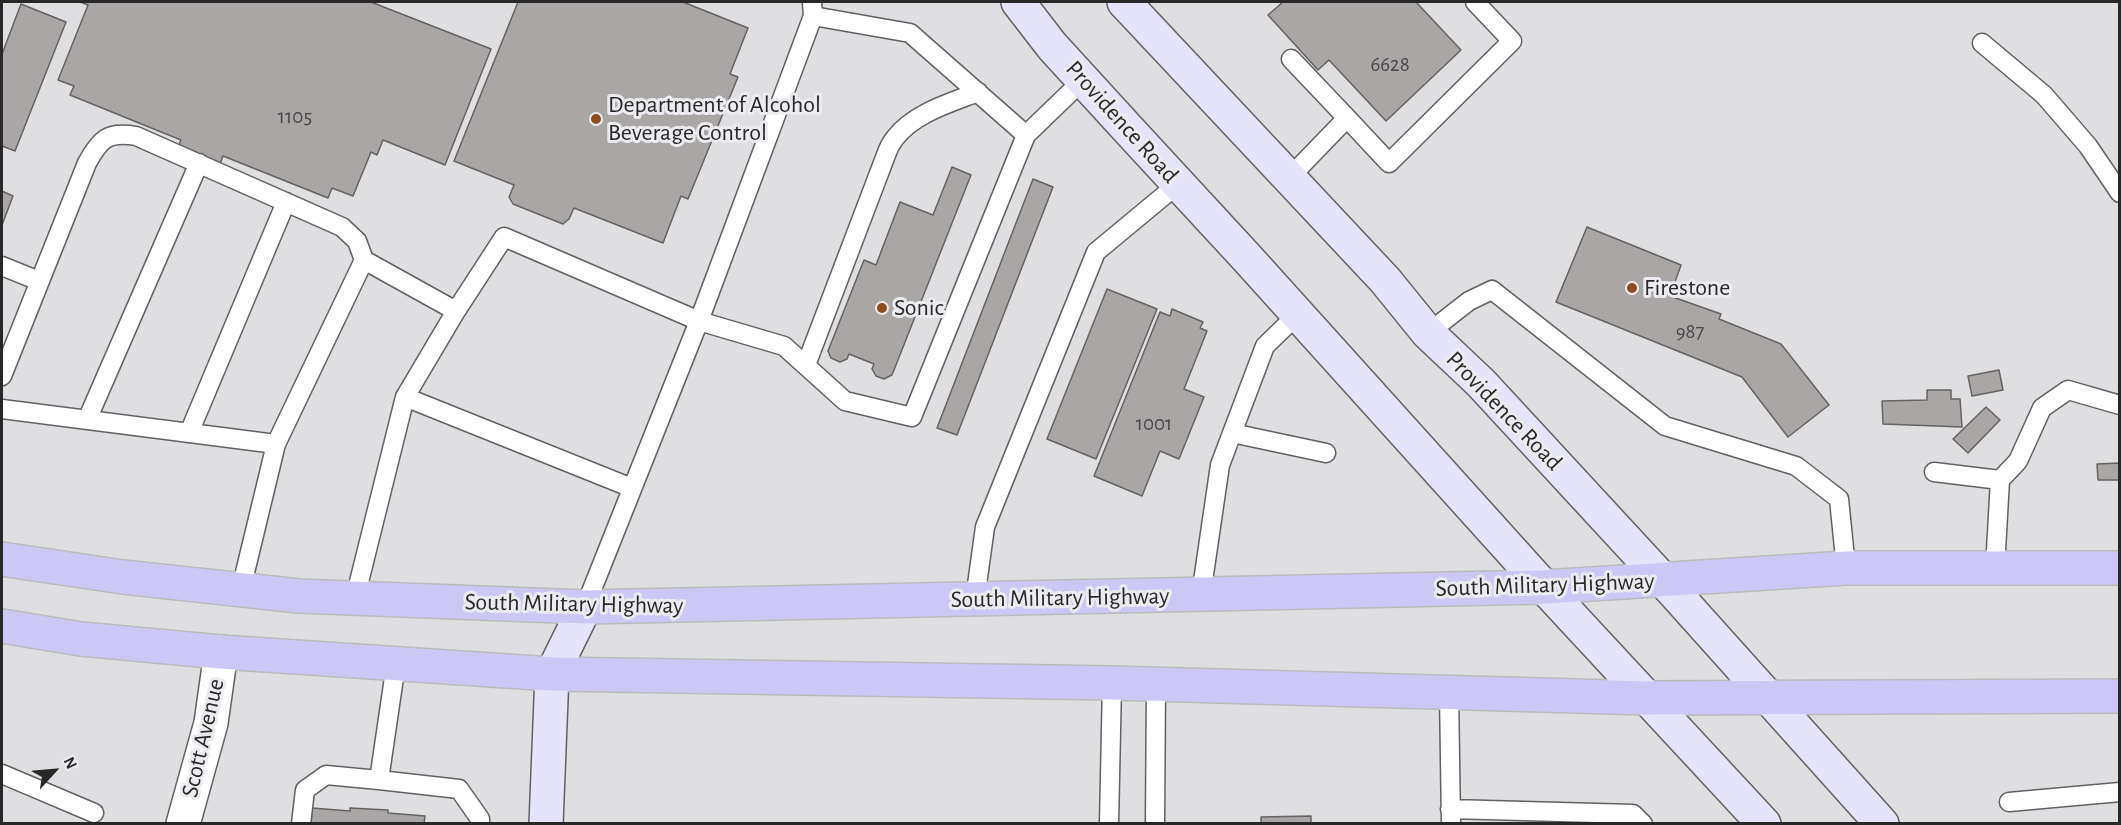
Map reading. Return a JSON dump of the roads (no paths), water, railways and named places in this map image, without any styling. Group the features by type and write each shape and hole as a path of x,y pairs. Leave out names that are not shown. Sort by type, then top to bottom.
{"main road":[{"name":"Providence Road","path":"1018,2 1083,80 1544,587 1764,824"},
{"name":"Providence Road","path":"1124,2 1385,280 1428,333 1481,383 1663,580 1882,824"},
{"name":"South Military Highway","path":"2,559 123,577 299,596 585,608 1544,587 1846,568 2120,568"},
{"path":"546,824 552,674 585,608"},
{"path":"2,626 81,639 221,652 552,674 1112,683 1648,698 2120,696"}],"street":[{"name":"Scott Avenue","path":"183,824 211,723 221,652"}],"lane":[{"path":"1291,59 1389,163 1512,41 1475,2"},
{"path":"585,608 699,321 813,9 910,33 1026,135"},
{"path":"1982,43 2044,96 2088,146 2120,193"},
{"path":"355,598 405,397 456,311 504,237 699,321 784,346 845,401 912,417 1026,135 1083,80"},
{"path":"806,365 886,155 895,138 913,122 936,108 978,92"},
{"path":"1289,178 1347,118"},
{"path":"2,376 87,163 95,149 106,138 119,133 136,136 342,227 357,241 364,260 456,311"},
{"path":"87,420 199,163"},
{"path":"975,599 985,527 1096,252 1178,184"},
{"path":"189,433 286,202"},
{"path":"240,589 276,444 364,260"},
{"path":"2,266 39,281"},
{"path":"1428,333 1469,302 1491,290 1665,426 1796,466 1839,499 1846,568"},
{"path":"1201,595 1220,465 1265,346 1298,314"},
{"path":"1995,568 2000,480 2018,461 2042,408 2068,390 2120,405"},
{"path":"405,397 632,488"},
{"path":"2,409 276,444"},
{"path":"1232,433 1326,453"},
{"path":"1934,472 2000,480"},
{"path":"379,780 396,664"},
{"path":"1110,824 1112,683"},
{"path":"1155,824 1156,684"},
{"path":"1449,692 1450,816 1632,814 1643,824"},
{"path":"2,774 94,813"},
{"path":"301,824 305,790 326,775 459,789 480,819 480,824"},
{"path":"2008,802 2120,792"}],"place":[{"name":"Department of Alcohol Beverage Control","path":"596,119"},
{"name":"Firestone","path":"1632,288"},
{"name":"Sonic","path":"882,308"}]}
